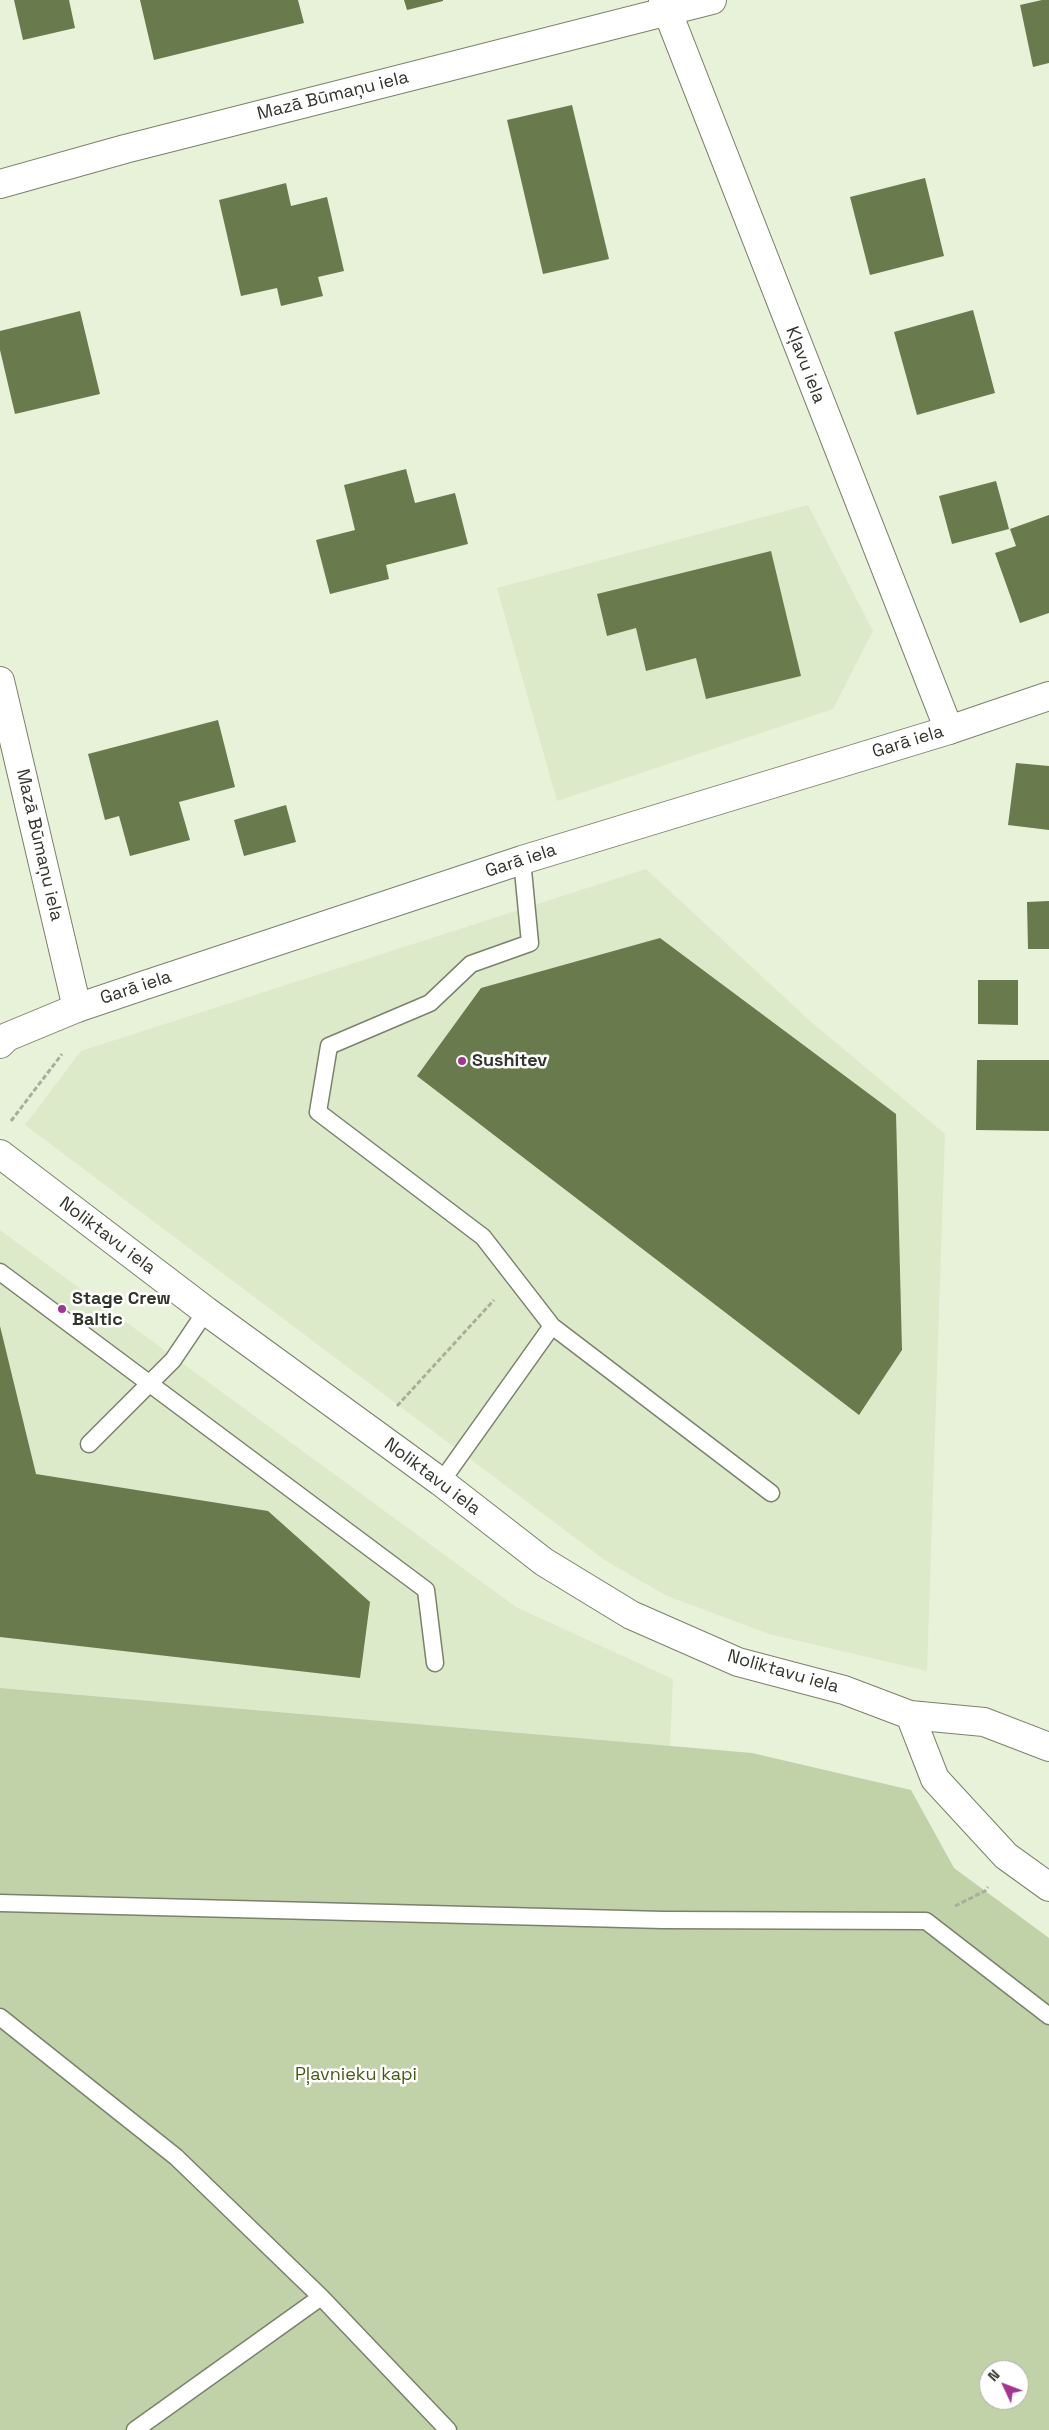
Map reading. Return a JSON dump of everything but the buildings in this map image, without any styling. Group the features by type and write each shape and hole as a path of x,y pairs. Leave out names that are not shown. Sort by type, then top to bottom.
{"street":[{"name":"Mazā Būmaņu iela","path":"0,184 665,6 712,0"},
{"name":"Kļavu iela","path":"665,6 949,730"},
{"name":"Mazā Būmaņu iela","path":"0,681 77,1008"},
{"name":"Garā iela","path":"0,1044 7,1037 77,1008 522,860 949,730 1049,696"},
{"name":"Noliktavu iela","path":"0,1154 206,1311 441,1482 544,1562 630,1615 738,1662 844,1690 910,1715 984,1722 1049,1747"},
{"path":"910,1715 936,1779 1011,1859 1049,1888"}],"lane":[{"path":"522,860 530,943 471,964 430,1003 329,1046 318,1112 483,1236 552,1326 771,1494"},
{"path":"0,1272 150,1382 426,1590 435,1663"},
{"path":"89,1444 173,1360 206,1311"},
{"path":"441,1482 552,1326"},
{"path":"0,1903 663,1920 926,1921 1049,2016"},
{"path":"0,2017 176,2157 321,2297 448,2430"},
{"path":"135,2430 321,2297"}],"path":[{"path":"6,1128 63,1052"},
{"path":"373,1432 515,1277"},
{"path":"926,1921 985,1891 1011,1859"}],"shaded area":[{"path":"808,505 873,631 833,709 557,801 497,588"},
{"path":"646,869 810,1021 945,1134 927,1671 769,1634 667,1596 606,1561 25,1125 81,1051"},
{"path":"0,1230 516,1607 673,1679 670,1746 0,1688"}],"green space":[{"name":"Pļavnieku kapi","path":"0,1688 752,1753 911,1790 954,1868 1049,1938 1049,2430 0,2430"}],"place":[{"name":"Sushitev","path":"462,1061"},
{"name":"Stage Crew Baltic","path":"62,1309"}]}
